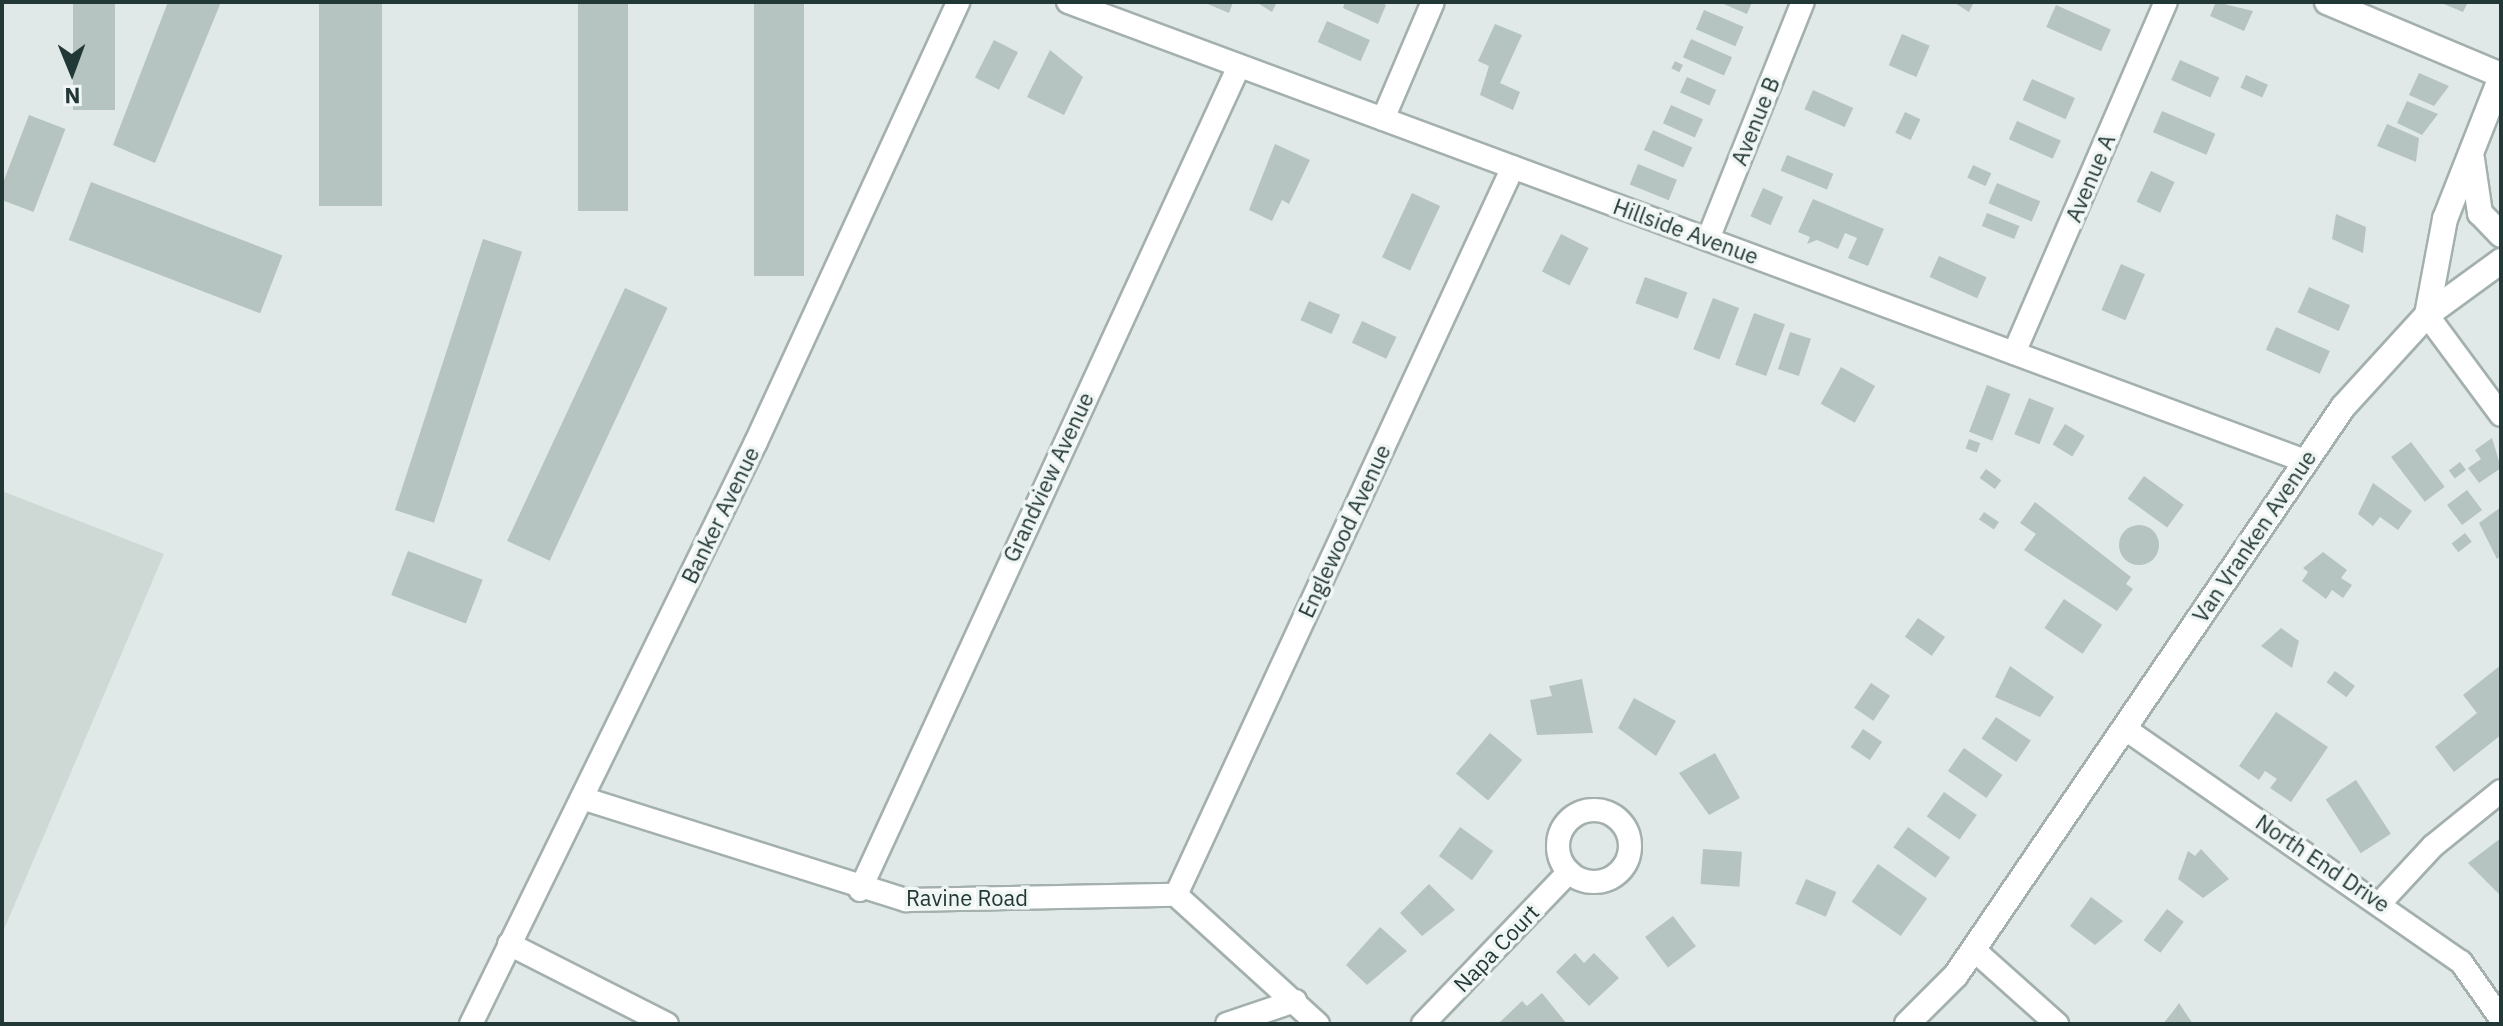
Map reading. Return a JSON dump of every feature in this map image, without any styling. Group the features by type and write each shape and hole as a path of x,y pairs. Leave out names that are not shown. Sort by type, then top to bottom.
{"street":[{"name":"Banker Avenue","path":"471,1024 582,798 958,2"},
{"name":"Hillside Avenue","path":"1068,2 2305,461"},
{"path":"1383,119 1433,2"},
{"name":"Avenue B","path":"1708,239 1803,2"},
{"name":"Avenue A","path":"2014,353 2166,2"},
{"path":"2327,2 2501,76"},
{"name":"Grandview Avenue","path":"860,890 1239,66"},
{"name":"Van Vranken Avenue","path":"1907,1024 1956,975 2305,461 2427,315 2445,219 2501,76"},
{"path":"2471,153 2480,213 2501,235"},
{"name":"Englewood Avenue","path":"1176,895 1513,167"},
{"path":"2501,261 2427,315 2501,415"},
{"name":"North End Drive","path":"2124,728 2381,902 2461,962 2501,1019"},
{"path":"2381,902 2433,846 2501,791"},
{"name":"Ravine Road","path":"582,798 860,890 906,900 1176,895"},
{"name":"Napa Court","path":"1423,1024 1569,872"},
{"path":"1176,895 1318,1024"},
{"path":"509,944 667,1024"},
{"path":"1973,949 2057,1024"},
{"path":"1227,1024 1295,1001"}],"shaded area":[{"path":"2,491 164,554 2,934"}],"building":[{"path":"73,2 115,2 115,110 73,110"},
{"path":"168,2 221,2 155,163 113,145"},
{"path":"319,2 382,2 382,206 319,206"},
{"path":"578,2 628,2 628,211 578,211"},
{"path":"754,2 804,2 804,276 754,276"},
{"path":"1203,2 1233,2 1229,13"},
{"path":"1256,2 1277,2 1272,12"},
{"path":"1345,2 1380,2 1386,5 1378,24 1343,8"},
{"path":"1719,2 1752,2 1747,14"},
{"path":"1953,2 1974,2 1969,12"},
{"path":"2216,2 2253,11 2244,31 2210,16"},
{"path":"2439,2 2468,2 2463,12"},
{"path":"2056,5 2111,29 2101,51 2046,27"},
{"path":"1704,10 1744,27 1735,46 1696,29"},
{"path":"1327,21 1370,40 1361,61 1318,42"},
{"path":"1495,24 1522,35 1500,83 1520,92 1513,110 1480,95 1489,66 1478,61"},
{"path":"1902,34 1930,46 1916,77 1889,65"},
{"path":"1691,39 1732,57 1724,76 1683,57"},
{"path":"994,40 1018,52 999,90 975,77"},
{"path":"1050,50 1083,77 1064,115 1027,97"},
{"path":"2180,60 2219,77 2210,98 2171,80"},
{"path":"1675,61 1683,65 1679,72 1671,68"},
{"path":"2419,73 2449,86 2434,106 2409,95"},
{"path":"2246,75 2268,85 2262,98 2240,88"},
{"path":"1687,77 1716,90 1709,106 1680,93"},
{"path":"2032,79 2075,98 2066,119 2023,100"},
{"path":"1813,90 1853,108 1845,127 1804,109"},
{"path":"2407,101 2438,114 2422,135 2397,123"},
{"path":"1671,105 1703,119 1695,138 1663,123"},
{"path":"2162,111 2215,134 2206,155 2153,132"},
{"path":"1905,112 1920,119 1911,140 1895,133"},
{"path":"29,115 65,129 34,212 2,200 2,185"},
{"path":"2017,121 2061,141 2053,159 2009,139"},
{"path":"2387,124 2419,138 2416,162 2377,146"},
{"path":"1653,130 1692,147 1683,168 1644,150"},
{"path":"1275,144 1310,160 1289,204 1282,200 1272,221 1249,210"},
{"path":"1787,155 1833,174 1827,189 1781,171"},
{"path":"1638,164 1677,180 1669,200 1630,184"},
{"path":"1973,165 1991,173 1986,186 1967,178"},
{"path":"2151,171 2175,182 2160,213 2137,202"},
{"path":"91,182 282,255 260,313 69,240"},
{"path":"1997,183 2040,201 2032,222 1988,203"},
{"path":"1763,188 1783,197 1770,225 1750,216"},
{"path":"1412,193 1440,206 1410,270 1382,257"},
{"path":"1813,199 1884,229 1868,266 1848,258 1857,238 1845,233 1838,249 1817,240 1807,244 1810,237 1798,232"},
{"path":"1987,213 2019,226 2014,239 1982,226"},
{"path":"2336,214 2366,227 2363,253 2332,239"},
{"path":"1561,234 1589,248 1570,285 1542,271"},
{"path":"483,239 522,252 434,523 395,510"},
{"path":"1939,256 1987,277 1977,298 1930,277"},
{"path":"2121,264 2145,274 2125,320 2101,310"},
{"path":"1645,277 1687,292 1678,319 1635,303"},
{"path":"2309,287 2350,305 2339,331 2298,313"},
{"path":"625,288 668,308 550,561 507,541"},
{"path":"1713,298 1739,308 1719,359 1693,349"},
{"path":"1309,301 1340,315 1332,334 1300,320"},
{"path":"1754,313 1785,324 1766,376 1735,365"},
{"path":"1362,321 1396,337 1386,359 1352,343"},
{"path":"2276,327 2330,351 2320,374 2266,350"},
{"path":"1790,332 1811,339 1799,376 1778,369"},
{"path":"1841,367 1875,386 1855,423 1821,404"},
{"path":"1987,385 2010,394 1992,441 1969,432"},
{"path":"2029,398 2054,408 2039,444 2014,434"},
{"path":"2065,424 2085,436 2072,456 2053,445"},
{"path":"2492,438 2501,468 2479,483 2468,468 2481,459 2475,450"},
{"path":"1969,439 1980,443 1977,453 1966,448"},
{"path":"2411,442 2445,487 2425,502 2391,457"},
{"path":"2460,462 2466,470 2455,478 2449,470"},
{"path":"1986,469 2001,480 1995,489 1980,478"},
{"path":"2144,476 2184,505 2167,527 2128,499"},
{"path":"2373,483 2412,511 2398,530 2380,517 2373,526 2358,514"},
{"path":"2467,490 2482,510 2462,525 2447,505"},
{"path":"2035,502 2131,577 2126,584 2133,589 2117,611 2024,550 2036,534 2020,523"},
{"path":"2501,507 2501,556 2497,559 2479,523"},
{"path":"1984,512 1999,522 1994,530 1979,519"},
{"path":"2139,525 2153,531 2159,545 2153,559 2139,565 2125,559 2119,545 2125,531"},
{"path":"2465,533 2472,542 2458,552 2452,543"},
{"path":"408,551 483,580 466,624 391,595"},
{"path":"2323,552 2347,570 2341,578 2352,585 2343,598 2332,590 2326,599 2302,581 2308,572 2303,568"},
{"path":"2064,599 2102,625 2083,654 2044,628"},
{"path":"1918,618 1945,637 1932,656 1905,637"},
{"path":"2281,628 2299,641 2292,668 2261,646"},
{"path":"2501,665 2501,735 2454,772 2435,747 2477,713 2463,695"},
{"path":"2010,666 2054,697 2040,717 1995,697"},
{"path":"2335,671 2355,686 2347,697 2327,682"},
{"path":"1582,679 1593,733 1537,735 1530,700 1552,696 1549,686"},
{"path":"1871,683 1890,696 1873,721 1854,708"},
{"path":"1634,698 1676,721 1656,756 1618,728"},
{"path":"2276,712 2328,747 2291,802 2270,788 2277,779 2265,771 2259,780 2239,766"},
{"path":"1996,717 2031,740 2016,762 1981,739"},
{"path":"1863,729 1882,742 1870,760 1851,747"},
{"path":"1490,733 1522,760 1488,801 1456,774"},
{"path":"1964,748 2003,775 1986,798 1948,771"},
{"path":"1715,753 1740,798 1709,815 1679,773"},
{"path":"2356,780 2391,834 2361,853 2326,800"},
{"path":"1944,792 1977,815 1960,840 1927,817"},
{"path":"1460,827 1493,851 1472,880 1439,856"},
{"path":"1908,827 1950,858 1935,878 1893,847"},
{"path":"2501,838 2501,896 2468,863"},
{"path":"1703,849 1742,852 1739,887 1701,884"},
{"path":"2201,849 2229,879 2203,898 2178,879 2188,851 2195,856"},
{"path":"1878,864 1927,898 1901,936 1852,902"},
{"path":"1806,879 1836,892 1826,917 1795,904"},
{"path":"1429,884 1455,910 1422,936 1400,913"},
{"path":"2091,897 2123,921 2095,945 2070,926"},
{"path":"2167,909 2184,922 2160,953 2144,940"},
{"path":"1673,916 1696,946 1668,967 1645,937"},
{"path":"1380,927 1407,951 1367,985 1346,965"},
{"path":"1575,953 1584,963 1594,953 1619,978 1589,1006 1556,972"},
{"path":"1542,993 1567,1024 1500,1022 1522,1001 1527,1006"},
{"path":"2179,1003 2193,1024 2163,1024 2174,1010"}]}
